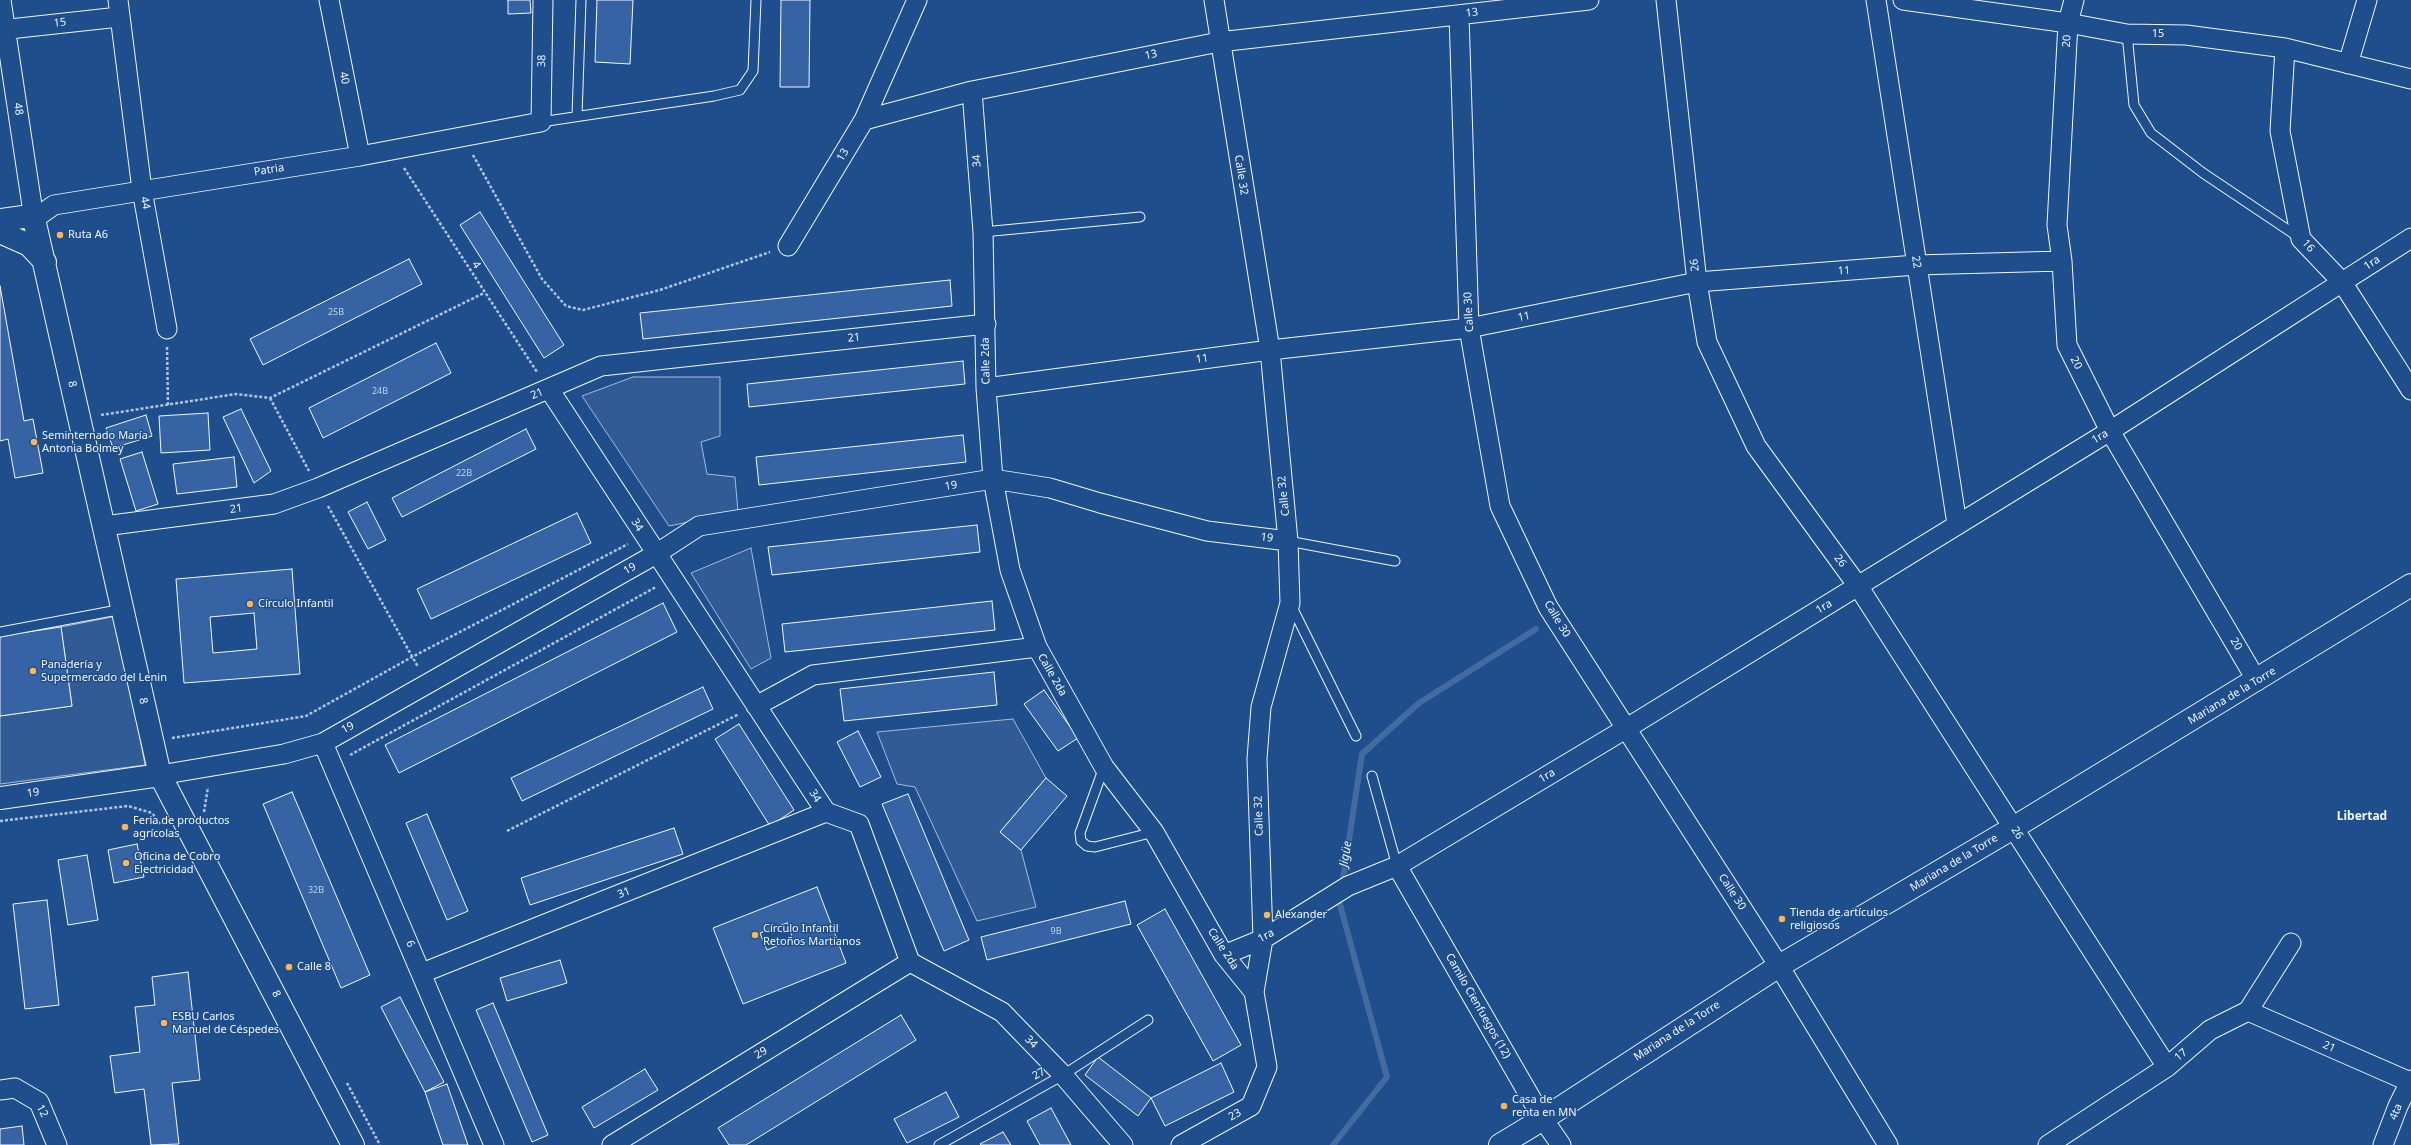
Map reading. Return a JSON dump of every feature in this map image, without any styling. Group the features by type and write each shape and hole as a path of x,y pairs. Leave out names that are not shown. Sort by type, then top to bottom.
{"street":[{"name":"48","path":"1,0 3,29 34,219"},
{"name":"40","path":"329,0 360,156"},
{"name":"38","path":"541,122 543,0"},
{"path":"864,120 917,0"},
{"name":"Calle 32","path":"1214,0 1219,42 1270,350 1288,541 1290,603 1261,707 1257,759 1263,939 1254,992"},
{"name":"13","path":"788,246 864,120 972,91 1219,42 1459,15 1535,3 1589,0"},
{"name":"26","path":"1666,0 1697,282 1707,342 1756,446 1858,586 2167,1067"},
{"name":"22","path":"1876,0 1957,524"},
{"name":"15","path":"1903,0 2068,23 2127,34 2186,34 2285,48 2411,79"},
{"name":"20","path":"2074,0 2068,23 2057,225 2062,261 2067,345 2110,431 2257,681"},
{"path":"2348,64 2367,0"},
{"name":"15","path":"3,29 118,8"},
{"name":"44","path":"118,8 142,190 167,329"},
{"name":"Calle 30","path":"1459,15 1469,328 1500,506 1548,607 1779,966 1888,1145"},
{"name":"16","path":"2285,48 2280,131 2301,239 2342,282 2411,390"},
{"name":"34","path":"972,91 983,232"},
{"name":"Patria","path":"34,219 54,205 360,156 392,148 463,137 541,122"},
{"path":"0,220 23,217 34,219"},
{"name":"8","path":"34,219 46,262 79,418 160,775 353,1145"},
{"path":"0,232 29,245 46,262"},
{"name":"Calle 2da","path":"983,232 986,324 986,388 993,479 1010,570 1036,647 1104,767 1154,832 1224,955 1254,992 1267,1066"},
{"name":"1ra","path":"1224,955 1263,939 1348,886 1397,866 1627,728 2110,431 2411,238"},
{"name":"11","path":"986,388 1270,350 1469,328 1697,282 1916,265 2062,261"},
{"name":"21","path":"104,526 274,504 318,488 601,366 986,324"},
{"name":"34","path":"549,389 826,812 859,824 910,962 1002,1012 1063,1075 1123,1145"},
{"name":"19","path":"0,798 160,775 284,754 323,743 656,554 699,526 993,479 1050,488 1100,503 1208,531 1288,541"},
{"name":"Mariana de la Torre","path":"1500,1145 1543,1119 1779,966 2013,828 2257,681 2411,585"},
{"path":"756,706 813,676 1036,647"},
{"name":"6","path":"323,743 494,1145"},
{"name":"31","path":"422,973 826,812"},
{"name":"Camilo Cienfuegos (12)","path":"1397,866 1543,1119 1561,1145"},
{"path":"2248,1011 2291,943"},
{"name":"29","path":"612,1145 910,962"},
{"name":"21","path":"2248,1011 2411,1081"},
{"name":"17","path":"2048,1145 2167,1067 2210,1030 2248,1011"},
{"name":"23","path":"1181,1145 1252,1106 1267,1066"},
{"name":"4ta","path":"2383,1145 2398,1106 2411,1081"},
{"name":"12","path":"7,1089 39,1102 57,1145"}],"lane":[{"path":"577,116 581,0"},
{"path":"541,122 714,96 740,90 753,72 756,0"},
{"path":"2127,34 2134,105 2150,133 2203,173 2301,239"},
{"path":"983,232 1140,217"},
{"path":"1288,541 1395,562"},
{"path":"1290,603 1356,736"},
{"path":"0,632 123,608"},
{"path":"1104,767 1080,833 1081,841 1087,846 1095,847 1154,832"},
{"path":"1372,776 1397,866"},
{"name":"27","path":"939,1145 1063,1075 1148,1020"}],"path":[{"path":"463,137 542,279 566,306 583,310 652,292 788,246"},
{"name":"4","path":"392,148 484,293 549,389"},
{"path":"79,418 236,394 270,398 484,293"},
{"path":"167,329 168,405"},
{"path":"270,398 318,488 427,684"},
{"path":"152,742 306,716 412,657 644,536"},
{"path":"507,831 756,706"},
{"path":"0,822 128,806 152,813 164,830"}],"shaded area":[{"path":"633,377 720,377 720,436 701,442 707,474 735,477 738,512 669,526 582,396"},
{"path":"751,548 771,658 751,669 691,573"},
{"path":"117,616 145,765 0,784 0,716 72,706 61,627"},
{"path":"1013,719 1046,778 1000,832 1021,850 1036,907 977,921 915,787 897,784 877,732"}],"building":[{"path":"508,0 530,0 531,13 508,14"},
{"path":"597,0 633,0 630,64 595,62"},
{"path":"781,0 810,0 809,87 780,87"},
{"path":"480,212 564,345 544,358 460,225"},
{"path":"409,259 422,284 263,365 250,339"},
{"path":"950,280 952,306 643,339 640,313"},
{"path":"0,286 24,421 33,419 43,473 15,478 8,439 0,441"},
{"path":"436,343 451,373 323,438 309,408"},
{"path":"963,361 965,384 749,407 747,384"},
{"path":"241,409 271,471 254,483 223,417"},
{"path":"208,413 210,450 161,453 159,416"},
{"path":"146,415 152,436 113,448 106,428"},
{"path":"526,429 536,449 402,517 392,498"},
{"path":"963,435 966,462 759,485 756,457"},
{"path":"142,452 158,504 136,511 120,459"},
{"path":"234,457 237,487 177,494 173,464"},
{"path":"367,502 386,540 368,549 348,512"},
{"path":"577,513 591,543 431,619 417,589"},
{"path":"977,525 980,552 772,575 768,547"},
{"path":"292,569 300,674 184,683 176,579","holes":["254,613 257,649 213,653 210,617"]},
{"path":"992,601 995,630 785,652 782,624"},
{"path":"663,603 677,632 399,773 385,745"},
{"name":"Panadería y Supermercado del Lenin","path":"61,627 72,706 0,716 0,636"},
{"path":"994,672 997,705 844,721 840,689"},
{"path":"703,687 713,709 522,801 511,778"},
{"path":"1044,690 1078,738 1058,751 1024,704"},
{"path":"739,724 794,810 770,826 715,739"},
{"path":"858,731 881,777 860,787 837,742"},
{"path":"1046,778 1067,796 1021,850 1000,832"},
{"path":"292,792 370,975 341,988 263,804"},
{"path":"908,794 969,940 944,951 882,804"},
{"path":"427,814 468,911 447,920 406,823"},
{"path":"674,828 683,854 530,905 521,878"},
{"name":"Oficina de Cobro Electricidad","path":"137,844 144,877 114,883 108,850"},
{"path":"87,855 98,920 68,925 58,860"},
{"path":"817,887 846,963 743,1004 713,928","holes":["787,923 793,939 767,950 760,933"]},
{"path":"47,900 59,1005 25,1009 13,904"},
{"path":"1125,901 1131,924 987,960 981,937"},
{"path":"1165,909 1241,1045 1213,1061 1137,925"},
{"path":"560,960 567,983 507,1001 500,978"},
{"path":"188,972 200,1080 172,1083 179,1144 151,1145 144,1089 115,1093 110,1056 140,1052 135,1007 155,1005 152,977"},
{"path":"400,997 444,1082 425,1092 381,1007"},
{"path":"493,1003 548,1135 532,1142 476,1010"},
{"path":"901,1015 916,1040 746,1145 729,1145 718,1128"},
{"path":"1098,1057 1151,1098 1138,1116 1085,1075"},
{"path":"1221,1063 1234,1092 1165,1126 1151,1098"},
{"path":"645,1069 658,1090 594,1128 582,1107"},
{"path":"447,1084 468,1145 443,1145 425,1092"},
{"path":"946,1092 959,1117 907,1143 894,1119"},
{"path":"1051,1108 1071,1145 1040,1145 1027,1121"},
{"path":"22,1126 24,1145 0,1145 0,1129"},
{"path":"1003,1132 1011,1145 980,1144"}],"waterway":[{"name":"Jigüe","path":"1342,886 1362,754 1419,703 1536,629"},
{"name":"Jigüe","path":"1333,1145 1387,1077 1339,901 1340,895"}],"place":[{"name":"Ruta A6","path":"60,235"},
{"name":"Seminternado María Antonia Bolmey","path":"34,442"},
{"name":"Círculo Infantil","path":"250,604"},
{"name":"Panadería y Supermercado del Lenin","path":"33,671"},
{"name":"Feria de productos agrícolas","path":"125,827"},
{"name":"Oficina de Cobro Electricidad","path":"126,863"},
{"name":"Alexander","path":"1267,915"},
{"name":"Tienda de artículos religiosos","path":"1782,919"},
{"name":"Círculo Infantil Retoños Martianos","path":"755,935"},
{"name":"Calle 8","path":"289,967"},
{"name":"ESBU Carlos Manuel de Céspedes","path":"164,1023"},
{"name":"Casa de renta en MN","path":"1504,1106"}],"district":[{"name":"Libertad","path":"2362,817"}]}
